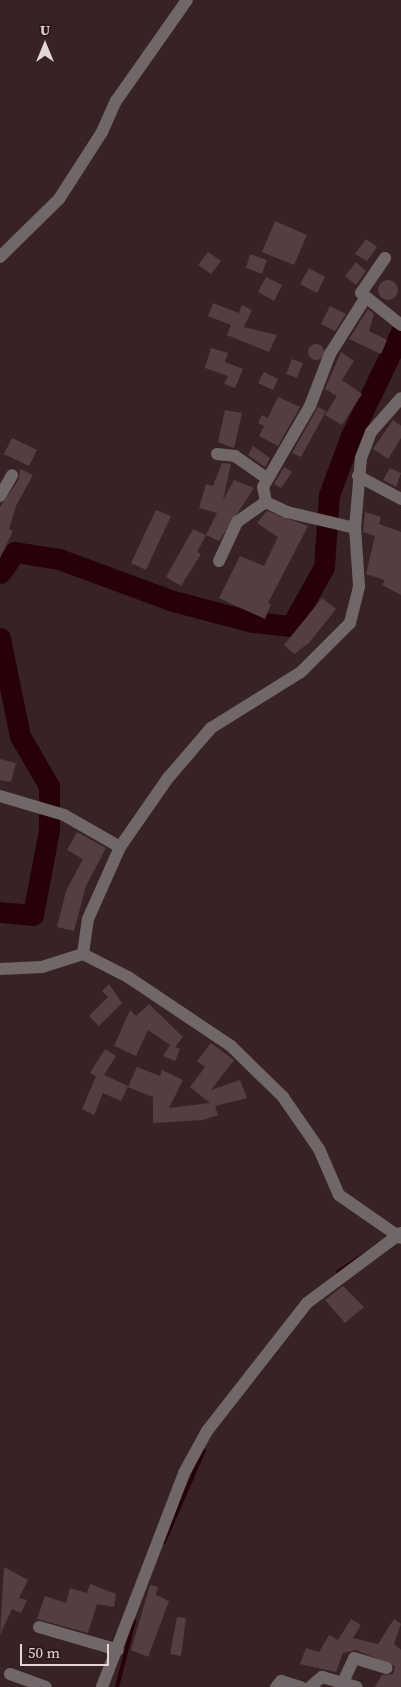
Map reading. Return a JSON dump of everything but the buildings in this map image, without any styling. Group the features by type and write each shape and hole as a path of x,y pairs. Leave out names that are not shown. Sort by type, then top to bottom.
{"street":[{"path":"0,257 59,199 102,132 116,101 187,0"},
{"path":"385,258 361,290 364,300 396,321"},
{"path":"266,502 263,487 267,478 310,406 330,354 364,300"},
{"path":"83,954 88,919 120,847 211,728 301,672 350,623 359,586 355,528 358,476 371,432 401,398"},
{"path":"217,454 236,456 267,478"},
{"path":"0,496 12,475"},
{"path":"358,476 401,499"},
{"path":"266,502 310,521 355,528"},
{"path":"219,561 237,522 266,502"},
{"path":"0,796 23,801 64,815 120,847"},
{"path":"0,968 42,967 83,954 139,984 238,1053 283,1097 310,1134 339,1195 400,1236 307,1303 207,1431 184,1473 118,1650 102,1687"},
{"path":"39,1627 118,1650"},
{"path":"343,1682 354,1658 387,1668"},
{"path":"10,1674 46,1687"},
{"path":"310,1687 322,1677 358,1687"},
{"path":"276,1687 282,1681 301,1687"}],"waterway":[{"path":"0,573 15,552 59,559 173,601 253,622 291,626 324,567 329,495 351,436 401,332"},
{"path":"0,638 20,736 49,786 49,830 33,915 0,912"},
{"path":"338,1272 377,1246"},
{"path":"164,1542 204,1450"},
{"path":"117,1687 134,1621"}]}
